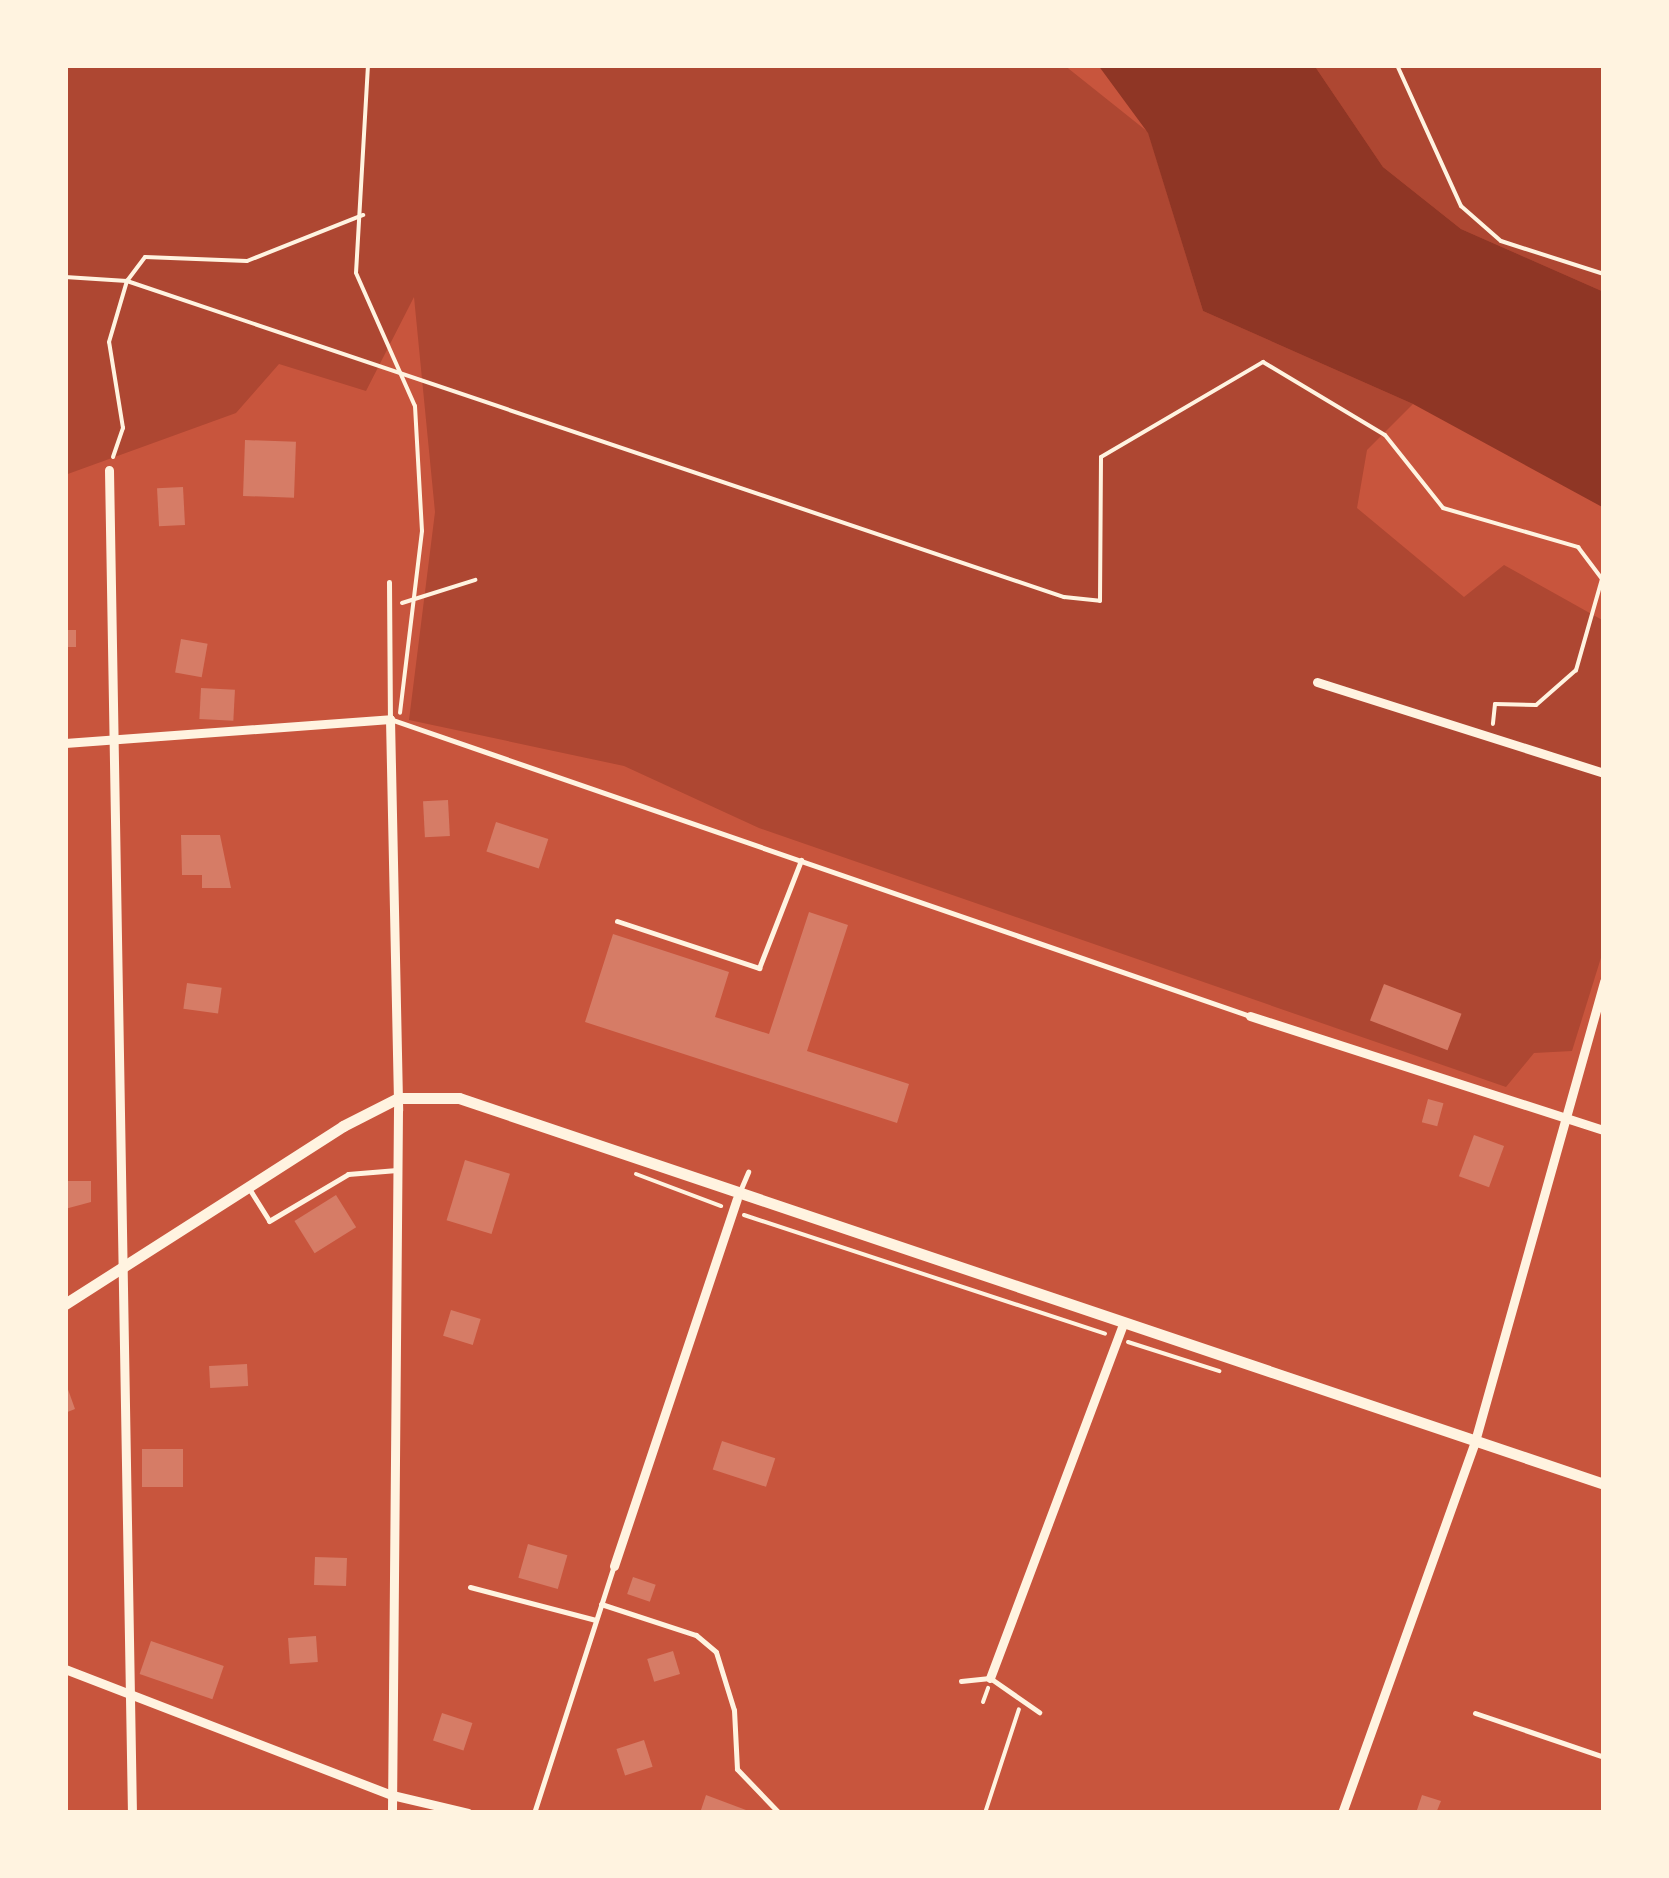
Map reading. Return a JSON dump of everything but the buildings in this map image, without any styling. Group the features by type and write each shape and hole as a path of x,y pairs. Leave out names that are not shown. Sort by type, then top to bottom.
{"street":[{"path":"108,470 132,1813"},
{"path":"1317,682 1604,774"},
{"path":"65,743 390,719 398,1098 392,1813"},
{"path":"1342,1813 1475,1442 1604,982"},
{"path":"1250,1016 1604,1130"},
{"path":"65,1304 248,1187 398,1098 459,1098 735,1205 1120,1332 1604,1484"},
{"path":"614,1566 735,1205"},
{"path":"990,1678 1120,1332"},
{"path":"65,1669 130,1689 392,1795 468,1813"}],"lane":[{"path":"389,582 390,719 1250,1016"},
{"path":"617,922 758,968 800,860"},
{"path":"248,1187 269,1221 348,1174 397,1170"},
{"path":"735,1205 748,1172"},
{"path":"534,1813 614,1566"},
{"path":"470,1586 596,1620"},
{"path":"602,1604 696,1635 716,1652 734,1710 737,1769 779,1813"},
{"path":"961,1681 990,1678 1040,1712"},
{"path":"1476,1713 1604,1757"}],"path":[{"path":"368,65 363,215 356,273 406,371 422,530 403,711 390,719"},
{"path":"1397,65 1461,206 1501,241 1604,274"},
{"path":"108,470 122,428 109,342 126,281 145,257 247,261 363,215"},
{"path":"65,277 126,281 406,371 1064,597 1100,601 1101,457 1263,362 1385,435 1444,508 1578,548 1602,579 1576,670 1536,705 1495,704 1492,738"},
{"path":"402,603 475,580"},
{"path":"624,1170 1120,1332 1229,1374"},
{"path":"985,1813 1001,1787 1022,1700"}],"shaded area":[{"path":"65,65 1064,65 1148,132 1203,311 1413,404 1367,450 1357,508 1464,597 1504,565 1604,621 1604,948 1572,1051 1534,1053 1506,1087 759,828 624,766 409,720 435,512 414,297 366,391 279,364 236,413 65,475"},
{"path":"1098,65 1314,65 1383,167 1461,229 1604,292 1604,508 1413,404 1203,311 1148,133"},
{"path":"1314,65 1604,65 1604,292 1461,229 1383,167"}]}
